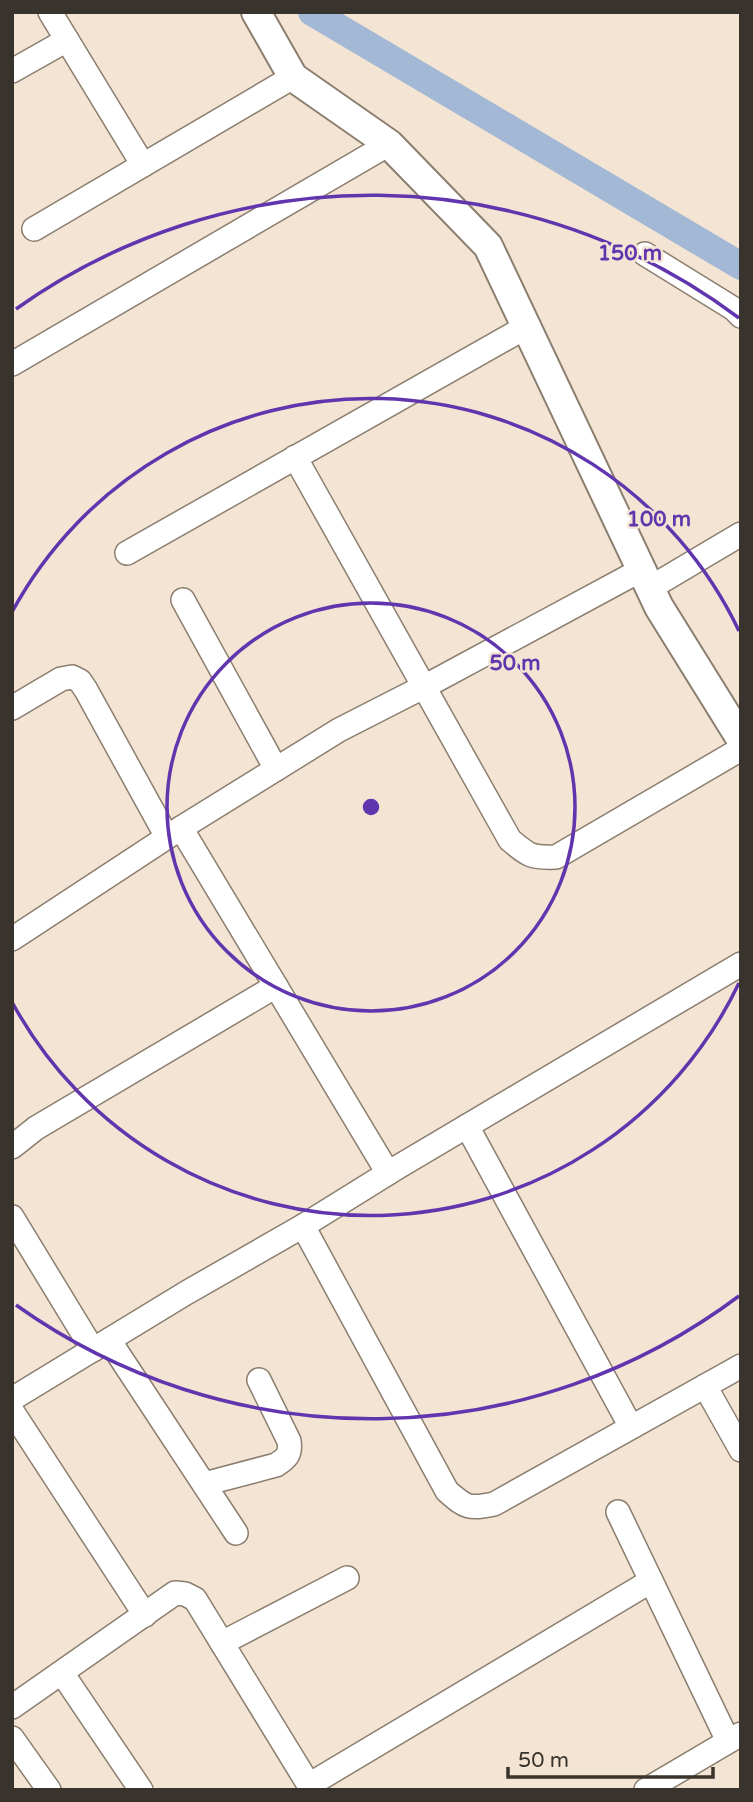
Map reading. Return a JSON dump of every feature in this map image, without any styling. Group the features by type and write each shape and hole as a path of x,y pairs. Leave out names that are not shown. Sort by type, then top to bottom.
{"street":[{"path":"50,12 142,165"},
{"path":"256,12 293,77 389,144 488,246 659,607 741,739"},
{"path":"12,71 67,40"},
{"path":"34,229 293,77"},
{"path":"12,364 389,144"},
{"path":"645,254 741,316"},
{"path":"127,553 526,327"},
{"path":"295,457 510,840 526,853 538,858 556,857 741,749"},
{"path":"12,940 174,833 339,730 741,534"},
{"path":"183,600 276,769"},
{"path":"12,708 61,679 72,677 80,681 174,833 276,986 388,1173"},
{"path":"12,1399 467,1126 737,975"},
{"path":"12,1147 36,1128 276,986"},
{"path":"467,1126 631,1427"},
{"path":"12,1217 101,1345 204,1484 236,1533"},
{"path":"303,1226 447,1491 461,1504 476,1508 494,1504 741,1366"},
{"path":"204,1484 276,1465 286,1458 290,1451 289,1441 259,1380"},
{"path":"705,1386 741,1450"},
{"path":"12,1411 145,1615"},
{"path":"618,1512 651,1581 735,1737 646,1790"},
{"path":"222,1643 347,1578"},
{"path":"12,1707 175,1593 185,1594 195,1599 310,1787 651,1581"},
{"path":"62,1673 141,1790"},
{"path":"12,1738 49,1790"}],"waterway":[{"path":"312,12 741,266"}]}
